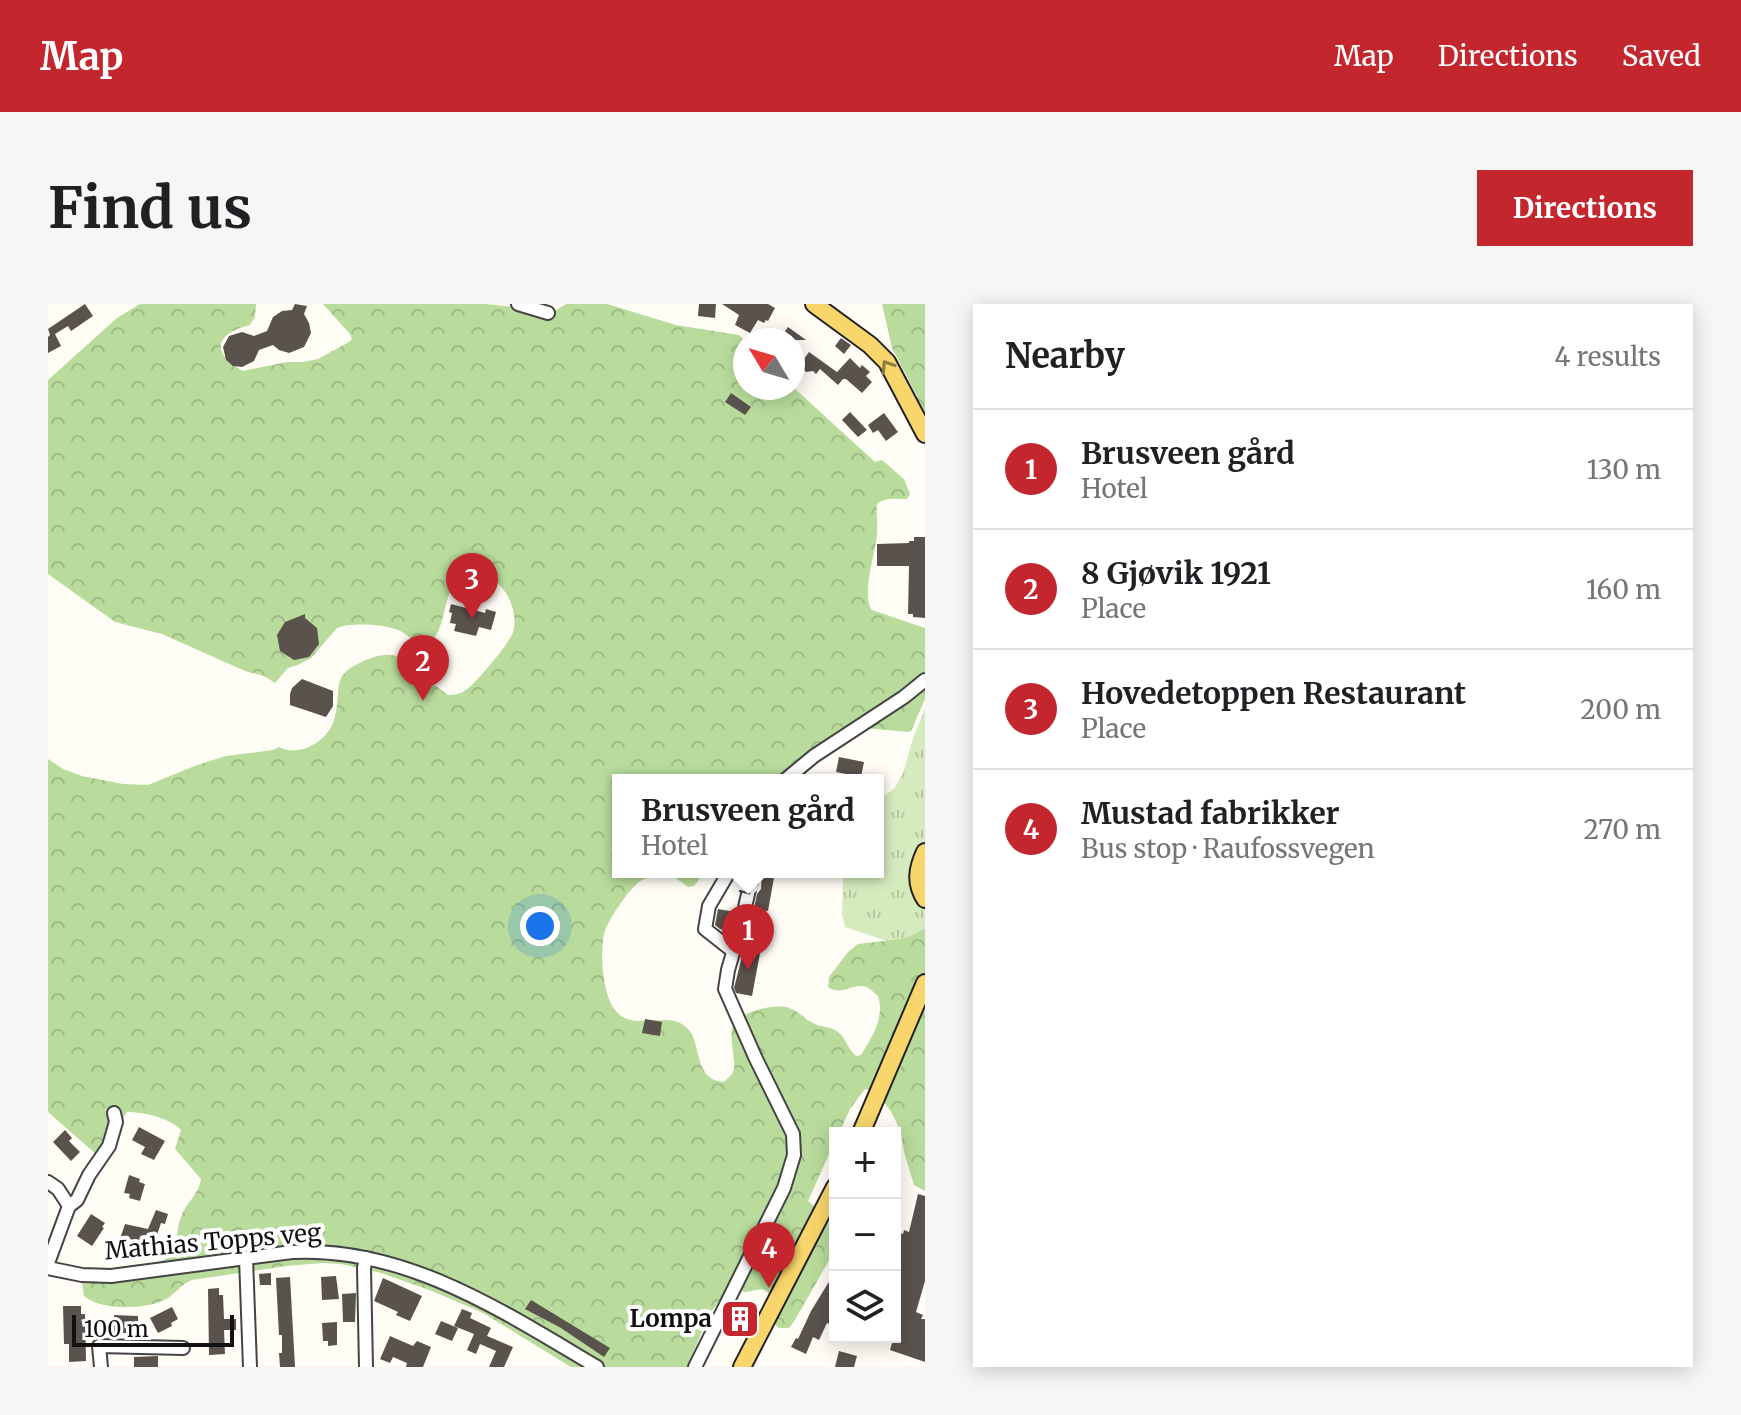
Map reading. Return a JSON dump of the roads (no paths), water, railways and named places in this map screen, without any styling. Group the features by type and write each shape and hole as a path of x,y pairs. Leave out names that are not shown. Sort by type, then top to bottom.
{"main road":[{"path":"814,304 870,345 887,362 925,434"},
{"path":"925,852 917,876 925,899"},
{"path":"864,1127 925,983"},
{"path":"742,1367 829,1199"}],"street":[{"path":"518,304 548,313"},
{"path":"792,774 925,680"},
{"path":"726,878 709,906 705,929 733,951"},
{"path":"731,878 746,886"},
{"path":"695,1367 784,1188 794,1155 793,1134 725,989 752,878"},
{"path":"48,1265 69,1206 77,1200 89,1175 109,1146 116,1122 114,1113"},
{"path":"48,1182 58,1189 69,1206"},
{"name":"Mathias Topps veg","path":"48,1265 82,1275 111,1276 314,1251 366,1258 448,1285 488,1303 590,1365"},
{"path":"246,1258 250,1367"},
{"path":"366,1258 366,1367"},
{"path":"101,1367 99,1346 183,1348"}],"place":[{"name":"Hovedetoppen Restaurant","path":"472,619"},
{"name":"8 Gjøvik 1921","path":"423,701"},
{"name":"Brusveen gård","path":"748,970"},
{"name":"Mustad fabrikker","path":"769,1288"},
{"name":"Lompa","path":"740,1319"}]}
